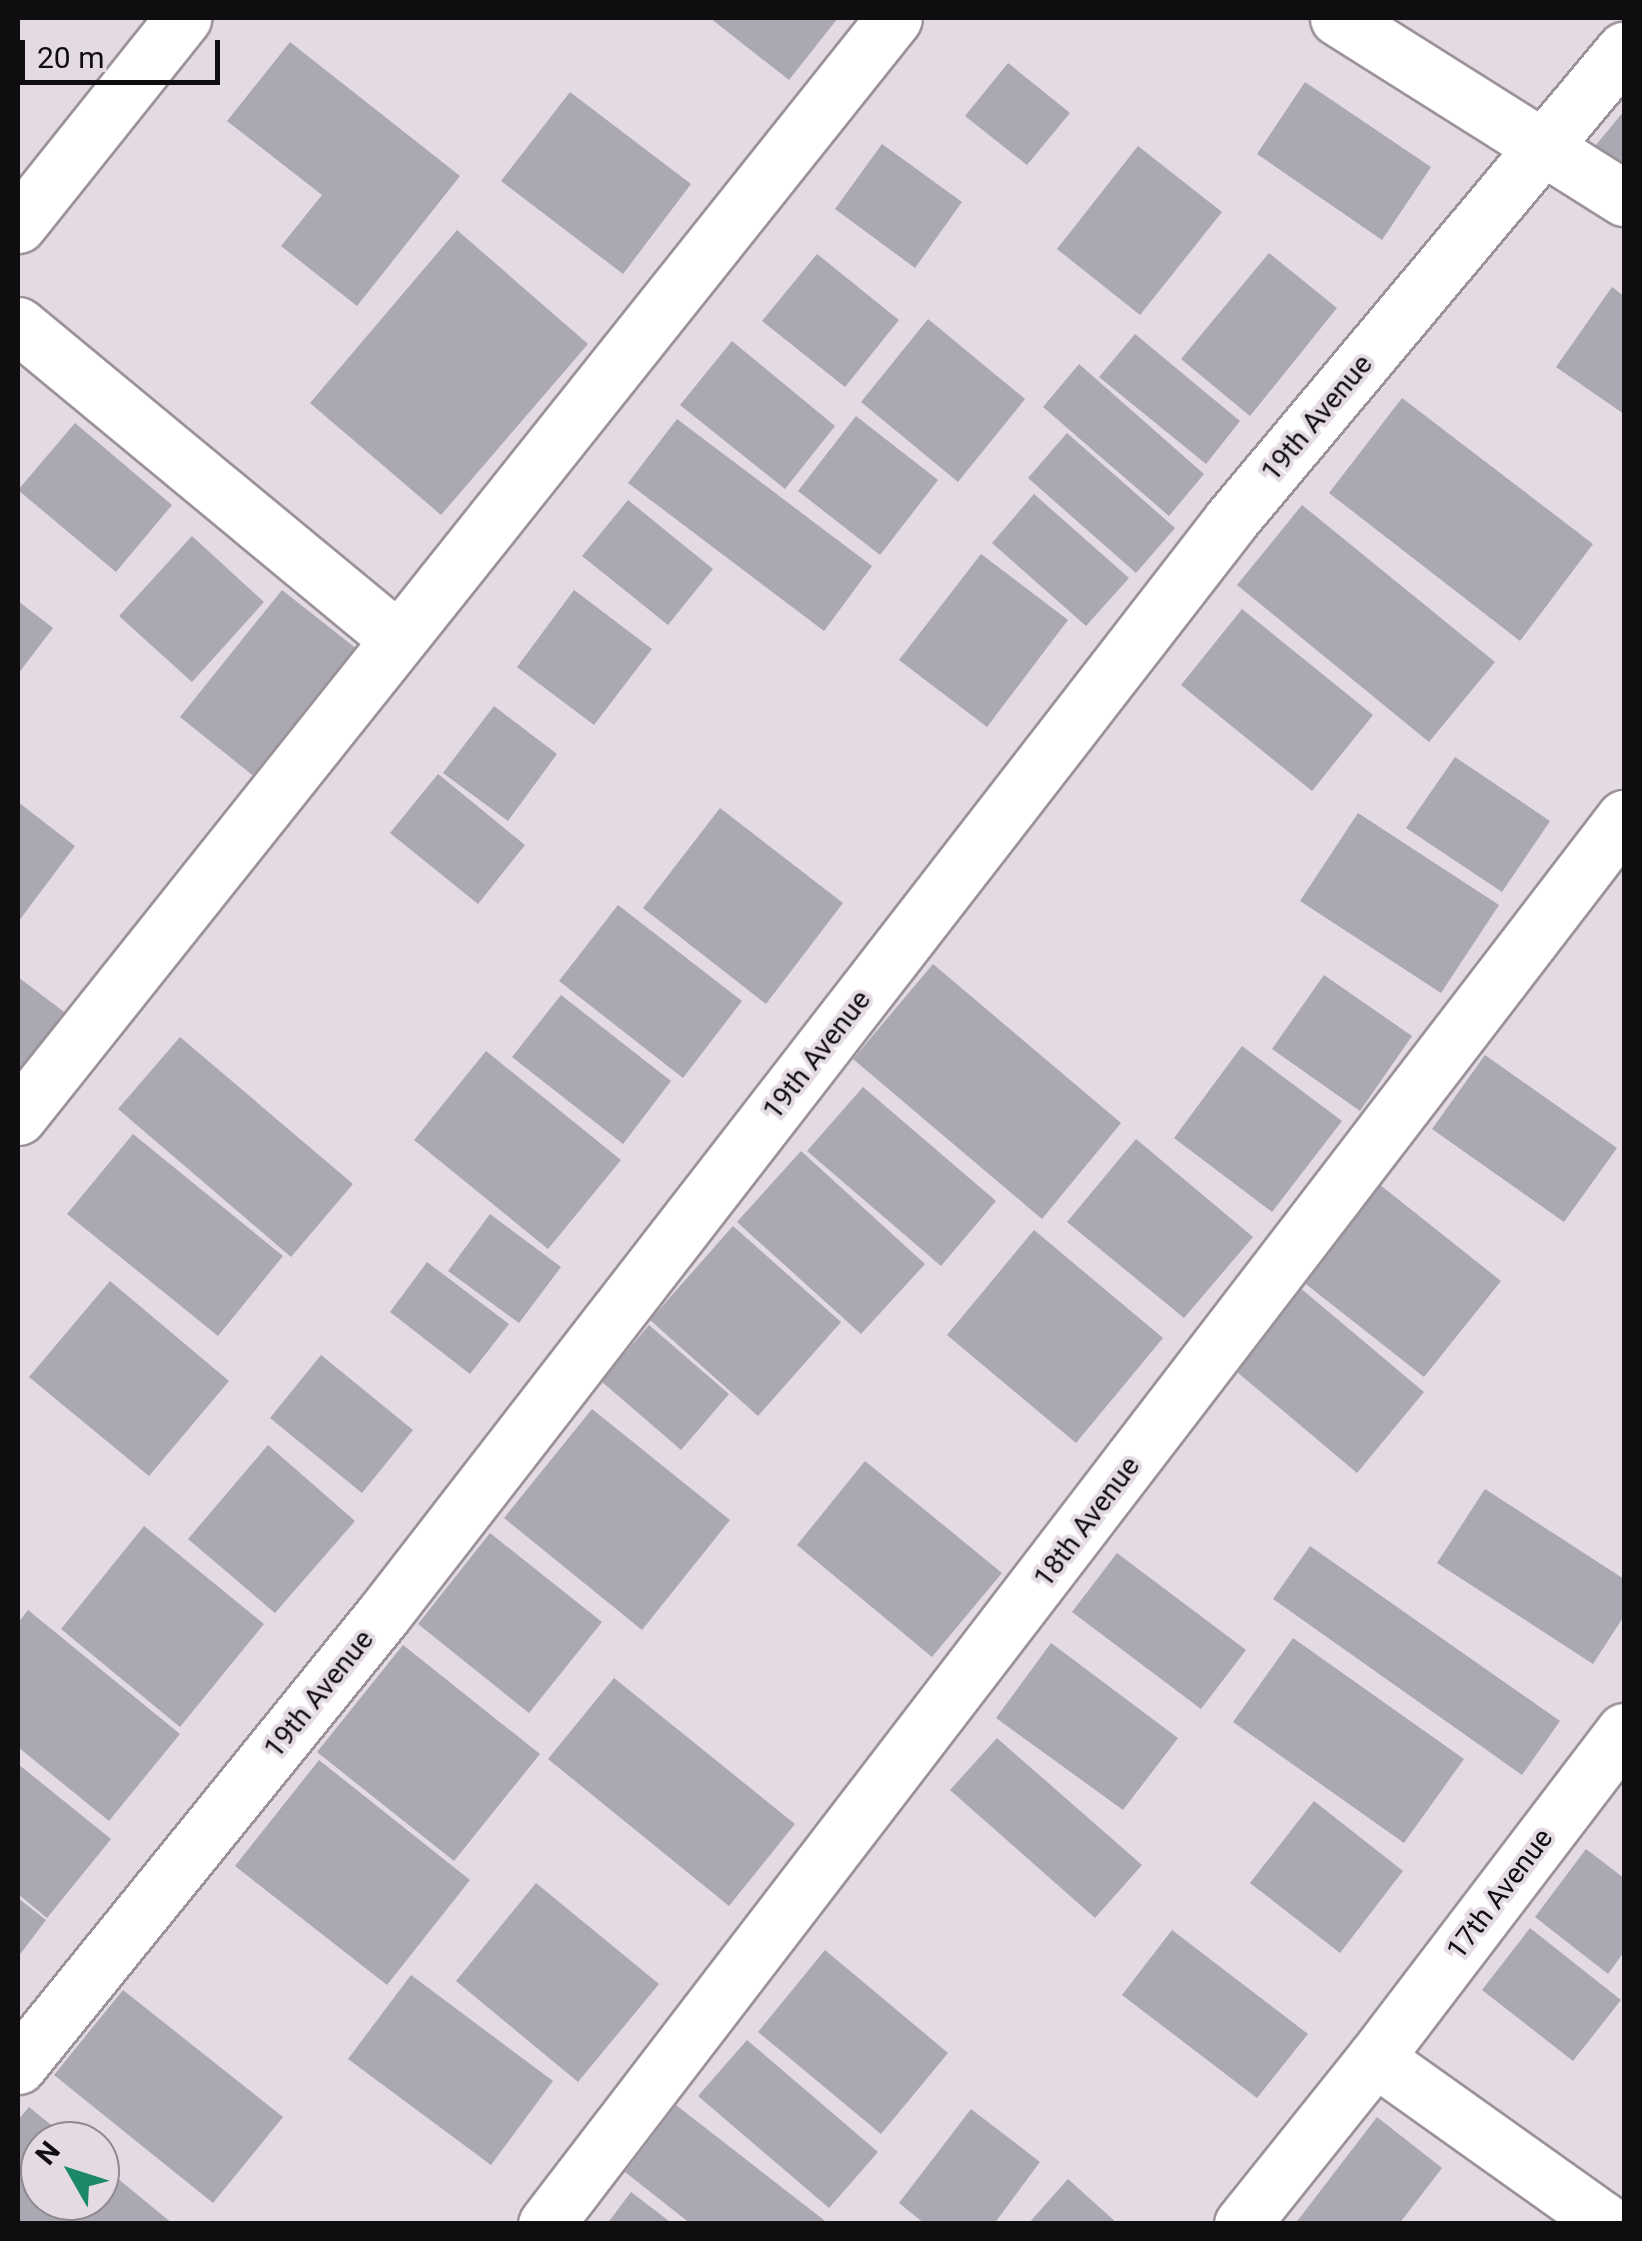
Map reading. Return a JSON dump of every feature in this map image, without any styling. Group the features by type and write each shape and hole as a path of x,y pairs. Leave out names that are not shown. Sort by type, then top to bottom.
{"street":[{"path":"18,225 183,18"},
{"path":"18,1117 894,18"},
{"path":"1338,18 1624,198"},
{"name":"19th Avenue","path":"18,2066 383,1614 1231,520 1624,50"},
{"path":"18,325 398,639"},
{"name":"18th Avenue","path":"546,2224 1624,818"},
{"name":"17th Avenue","path":"1242,2224 1375,2058 1624,1731"},
{"path":"1375,2058 1609,2224"}],"building":[{"path":"710,18 838,18 789,80"},
{"path":"290,42 460,176 357,306 281,246 322,195 227,121"},
{"path":"1008,63 1070,113 1027,165 965,116"},
{"path":"1305,82 1431,167 1382,240 1257,154"},
{"path":"570,92 691,184 623,274 501,181"},
{"path":"1624,111 1624,171 1595,146"},
{"path":"882,144 962,202 915,268 835,209"},
{"path":"1138,146 1222,212 1140,315 1057,249"},
{"path":"457,230 588,344 441,515 310,403"},
{"path":"1269,253 1337,308 1250,416 1181,359"},
{"path":"817,254 899,320 845,387 762,321"},
{"path":"1612,287 1624,296 1624,414 1556,367"},
{"path":"928,319 1025,399 958,482 861,402"},
{"path":"1135,334 1240,421 1206,464 1099,377"},
{"path":"732,341 835,426 785,489 680,405"},
{"path":"1079,364 1204,474 1169,516 1043,407"},
{"path":"1402,398 1593,544 1520,641 1329,493"},
{"path":"856,416 938,480 880,555 798,491"},
{"path":"677,419 872,566 824,631 628,483"},
{"path":"75,423 172,505 116,572 18,490"},
{"path":"1067,433 1175,528 1136,573 1028,478"},
{"path":"1034,494 1129,578 1086,626 992,543"},
{"path":"628,500 713,569 668,625 582,556"},
{"path":"1302,505 1495,662 1429,742 1237,585"},
{"path":"192,536 264,602 192,682 119,616"},
{"path":"981,554 1068,620 987,727 899,660"},
{"path":"282,590 362,653 261,782 180,717"},
{"path":"574,590 652,649 594,725 517,667"},
{"path":"18,601 53,628 18,674"},
{"path":"1242,609 1373,715 1312,791 1181,685"},
{"path":"494,706 557,754 508,821 443,773"},
{"path":"1455,757 1550,821 1502,892 1406,828"},
{"path":"438,774 525,845 478,904 390,833"},
{"path":"18,802 75,846 18,922"},
{"path":"720,808 843,903 766,1004 643,908"},
{"path":"1358,813 1499,905 1441,993 1300,901"},
{"path":"618,905 742,1001 683,1078 559,981"},
{"path":"933,964 1121,1123 1042,1219 853,1059"},
{"path":"1324,975 1412,1036 1360,1111 1272,1049"},
{"path":"18,977 72,1018 18,1088"},
{"path":"561,995 671,1081 623,1144 512,1057"},
{"path":"180,1037 353,1184 291,1257 118,1109"},
{"path":"1242,1046 1342,1121 1272,1212 1174,1138"},
{"path":"486,1051 621,1160 548,1249 414,1140"},
{"path":"1485,1055 1617,1148 1564,1222 1432,1129"},
{"path":"863,1087 996,1201 941,1266 807,1151"},
{"path":"133,1134 283,1256 218,1336 67,1214"},
{"path":"1136,1139 1253,1237 1184,1318 1067,1222"},
{"path":"801,1151 925,1264 861,1334 737,1222"},
{"path":"1379,1184 1501,1281 1424,1377 1302,1281"},
{"path":"490,1214 561,1267 519,1323 448,1271"},
{"path":"733,1226 841,1322 758,1416 650,1320"},
{"path":"1034,1230 1163,1338 1076,1443 947,1335"},
{"path":"427,1262 509,1324 470,1374 390,1312"},
{"path":"110,1281 229,1381 149,1476 29,1377"},
{"path":"1292,1281 1424,1392 1357,1473 1224,1361"},
{"path":"649,1325 729,1394 681,1450 601,1381"},
{"path":"321,1355 413,1430 362,1493 270,1418"},
{"path":"592,1409 730,1520 642,1630 504,1518"},
{"path":"268,1445 355,1521 275,1613 188,1539"},
{"path":"865,1461 1002,1573 932,1657 797,1545"},
{"path":"1485,1489 1624,1579 1624,1616 1593,1664 1437,1563"},
{"path":"144,1526 264,1624 180,1727 61,1629"},
{"path":"490,1533 602,1622 529,1713 418,1624"},
{"path":"1310,1546 1560,1721 1522,1775 1273,1599"},
{"path":"1117,1553 1246,1650 1201,1709 1072,1612"},
{"path":"28,1610 180,1734 109,1821 18,1747 18,1623"},
{"path":"1293,1638 1464,1759 1404,1843 1233,1722"},
{"path":"1051,1643 1178,1738 1123,1810 996,1718"},
{"path":"403,1645 540,1754 454,1861 317,1752"},
{"path":"614,1678 795,1824 729,1906 548,1759"},
{"path":"997,1738 1142,1865 1095,1918 950,1790"},
{"path":"319,1760 470,1880 387,1985 235,1866"},
{"path":"18,1764 111,1839 47,1918 18,1894"},
{"path":"1314,1801 1403,1871 1340,1953 1250,1883"},
{"path":"1586,1849 1624,1878 1624,1952 1608,1974 1535,1917"},
{"path":"536,1883 659,1984 578,2082 456,1981"},
{"path":"18,1898 46,1920 18,1957"},
{"path":"1530,1928 1621,2000 1573,2061 1482,1990"},
{"path":"1172,1930 1308,2034 1257,2098 1122,1995"},
{"path":"825,1950 948,2053 881,2134 758,2032"},
{"path":"411,1975 553,2081 491,2165 348,2059"},
{"path":"123,1990 283,2117 213,2203 120,2128 120,2121 111,2121 54,2075"},
{"path":"747,2040 878,2152 829,2208 698,2096"},
{"path":"676,2105 829,2224 691,2224 625,2172"},
{"path":"29,2107 46,2121 20,2121 20,2221 120,2221 120,2180 173,2224 18,2224 18,2120"},
{"path":"971,2109 1040,2162 994,2224 925,2224 899,2203"},
{"path":"1377,2117 1442,2168 1399,2224 1295,2224"},
{"path":"1068,2179 1118,2224 1028,2224"},
{"path":"631,2192 673,2224 607,2224"}]}
